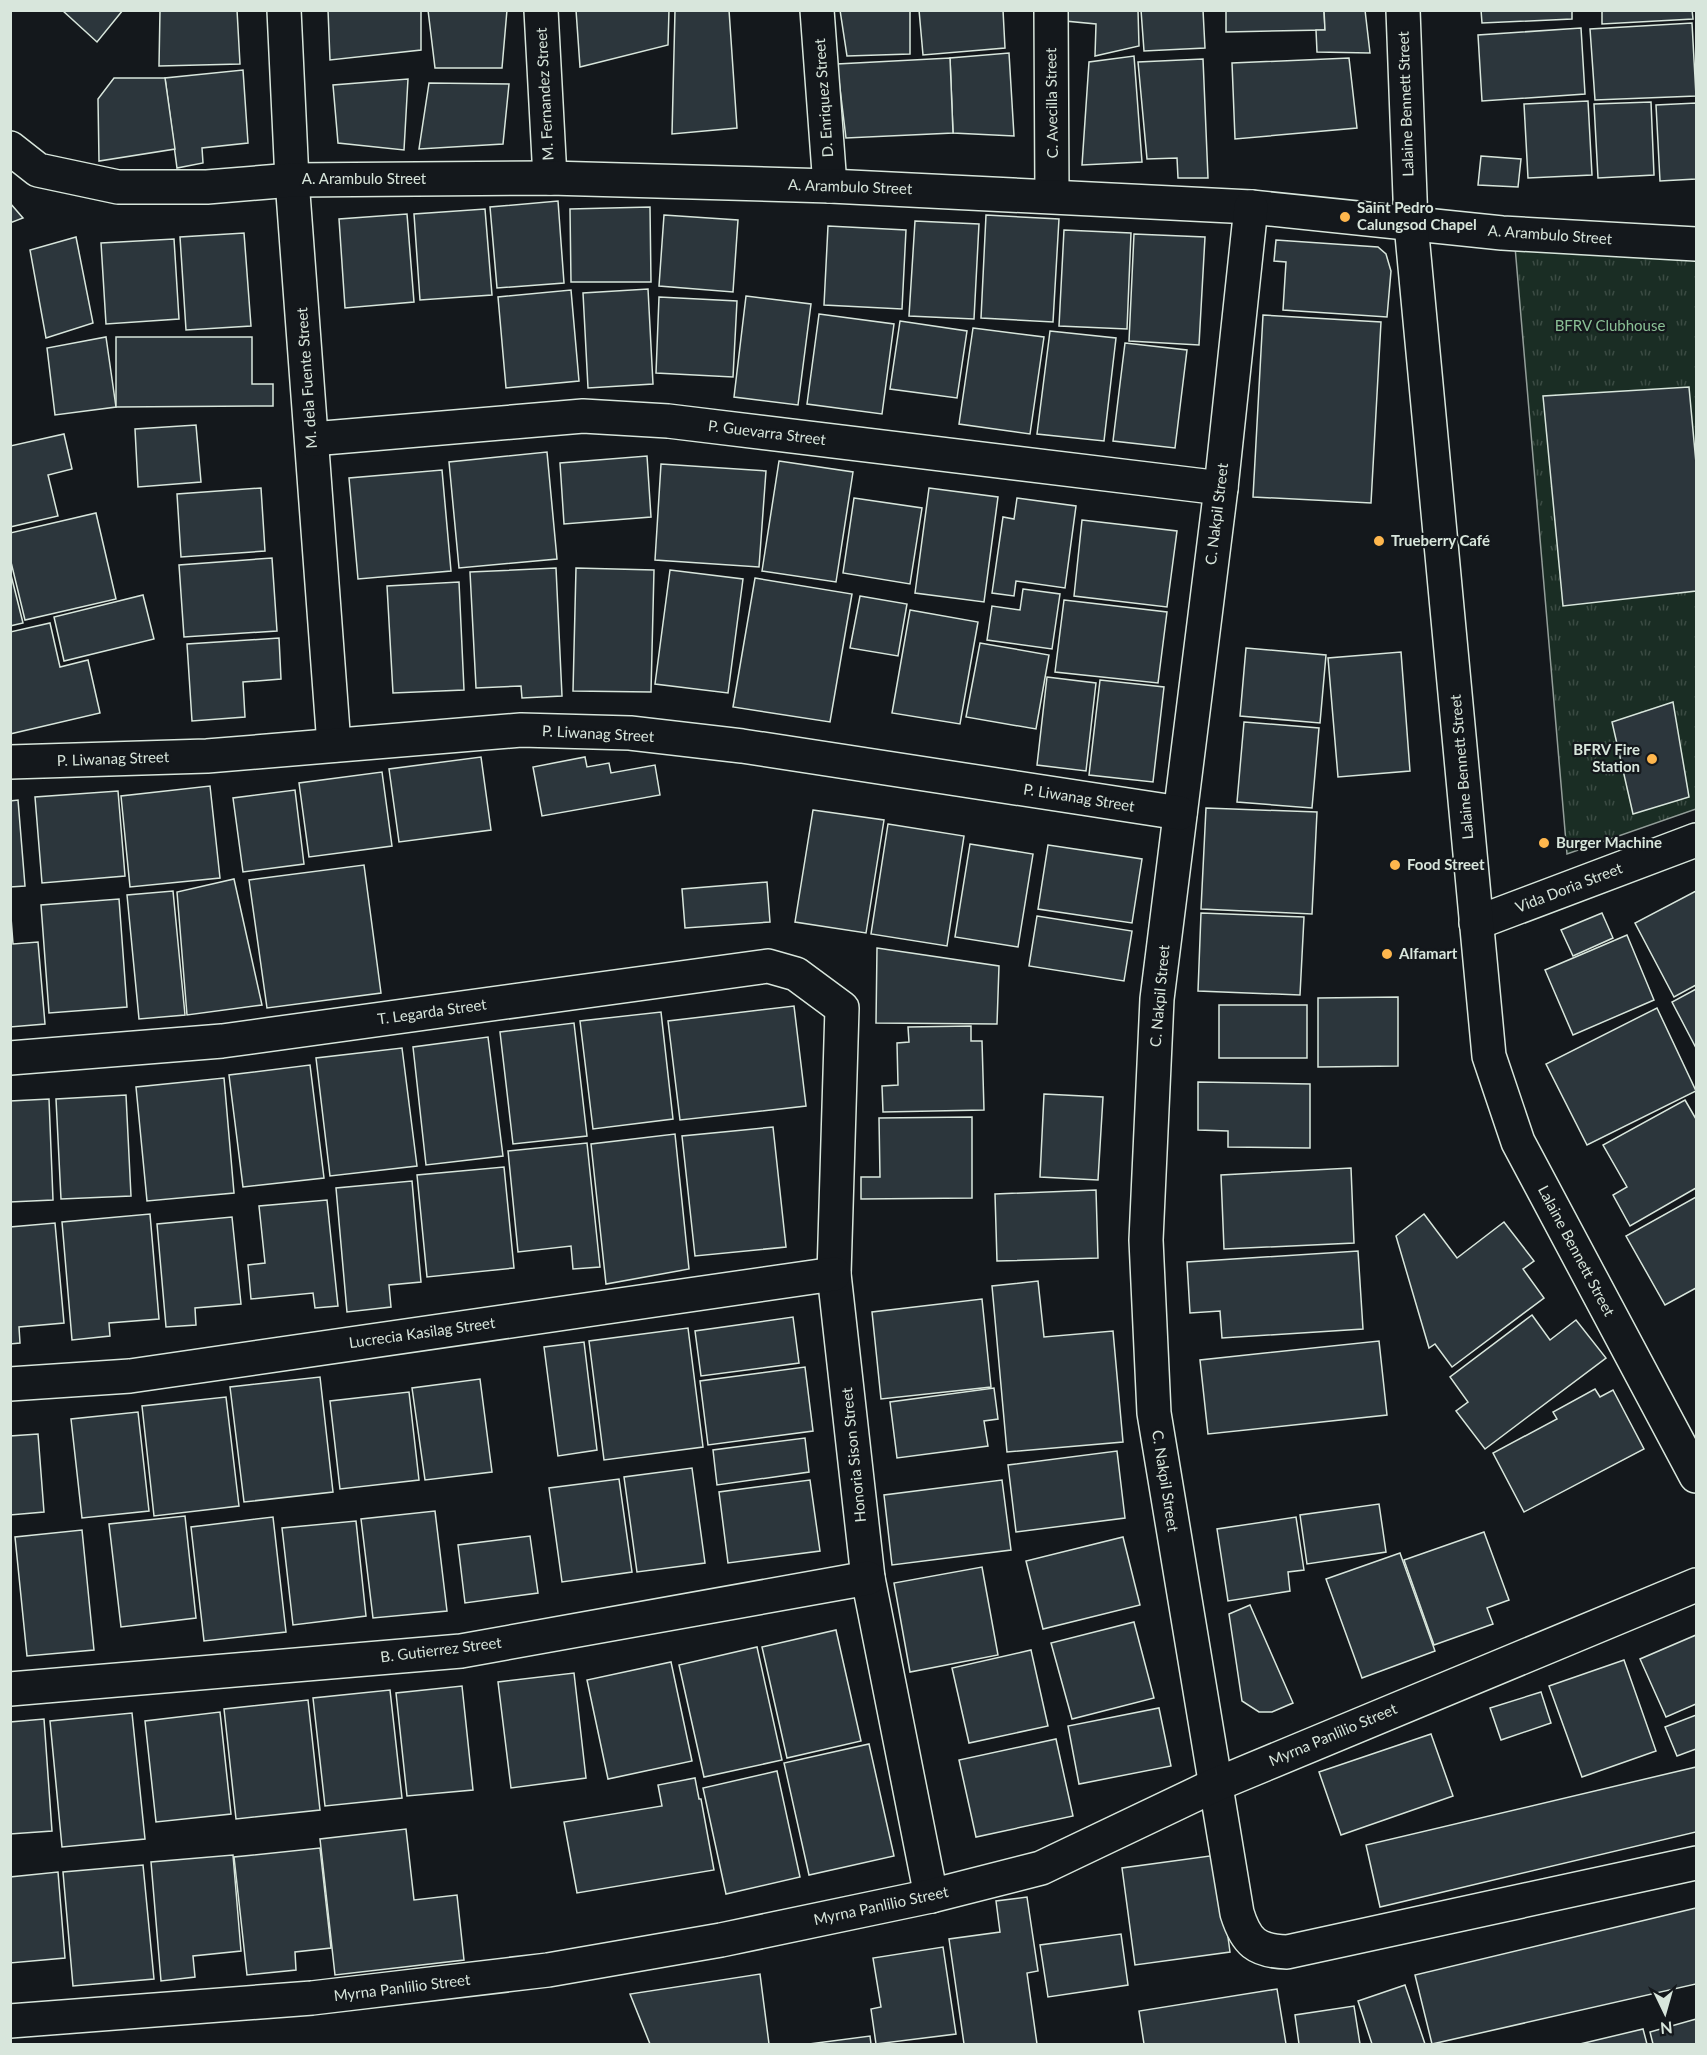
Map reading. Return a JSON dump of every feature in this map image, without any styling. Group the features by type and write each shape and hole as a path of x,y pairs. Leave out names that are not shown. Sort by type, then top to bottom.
{"street":[{"name":"M. dela Fuente Street","path":"284,10 292,180 334,745"},
{"name":"M. Fernandez Street","path":"540,10 550,178"},
{"name":"D. Enriquez Street","path":"817,10 830,186"},
{"name":"C. Avecilla Street","path":"1051,10 1052,196"},
{"name":"Lalaine Bennett Street","path":"1403,10 1411,224 1489,1056 1518,1142 1696,1476"},
{"name":"A. Arambulo Street","path":"10,148 38,170 118,187 207,187 292,180 550,178 830,186 1251,207 1519,234 1696,244"},
{"name":"C. Nakpil Street","path":"1251,207 1221,488 1157,999 1146,1240 1154,1413 1215,1785 1243,1932 1255,1945 1269,1952 1287,1952 1696,1863"},
{"name":"P. Guevarra Street","path":"312,439 582,416 647,420 1221,488"},
{"name":"P. Liwanag Street","path":"10,762 207,756 521,730 630,734 742,746 1180,813"},
{"name":"Vida Doria Street","path":"1476,923 1696,840"},
{"name":"T. Legarda Street","path":"10,1058 222,1041 768,966 796,974 842,1008"},
{"name":"Honoria Sison Street","path":"842,1008 834,1274 868,1578 931,1896"},
{"name":"Lucrecia Kasilag Street","path":"10,1384 130,1376 834,1274"},
{"name":"B. Gutierrez Street","path":"10,1689 461,1651 868,1578"},
{"name":"Myrna Panlilio Street","path":"10,2021 312,1998 548,1970 721,1940 931,1896 1041,1868 1215,1785 1696,1586"}],"green space":[{"name":"BFRV Clubhouse","path":"1514,235 1696,241 1696,809 1567,854"}],"building":[{"path":"62,10 123,10 97,42"},
{"path":"160,10 237,10 240,64 159,66"},
{"path":"328,10 421,10 421,50 330,60"},
{"path":"428,10 507,10 502,68 435,68"},
{"path":"576,10 669,10 668,45 580,67"},
{"path":"729,10 737,128 672,134 675,11"},
{"path":"840,10 910,10 910,54 847,56"},
{"path":"919,10 1003,10 1005,48 923,55"},
{"path":"1065,10 1138,10 1139,46 1095,56 1096,24 1065,21"},
{"path":"1141,10 1203,10 1205,48 1144,51"},
{"path":"1226,10 1324,10 1325,30 1226,32"},
{"path":"1324,10 1365,10 1370,53 1317,52 1316,30 1325,30"},
{"path":"1481,10 1572,10 1572,19 1482,23"},
{"path":"1602,10 1692,10 1693,19 1602,24"},
{"path":"1692,23 1696,96 1595,100 1590,29"},
{"path":"1581,28 1585,94 1482,101 1478,35"},
{"path":"1009,53 1014,136 953,133 950,58"},
{"path":"1134,56 1142,162 1082,165 1089,62"},
{"path":"950,58 953,133 846,138 837,64"},
{"path":"1349,58 1357,128 1235,139 1232,63"},
{"path":"1203,59 1208,178 1178,178 1177,158 1147,159 1138,62"},
{"path":"243,70 248,143 202,148 203,163 177,168 165,78"},
{"path":"114,78 165,78 175,149 99,161 98,99"},
{"path":"408,79 404,150 338,143 333,85"},
{"path":"429,83 509,84 503,144 419,149"},
{"path":"1588,101 1592,175 1528,178 1524,104"},
{"path":"1651,102 1654,175 1598,178 1594,104"},
{"path":"1696,103 1696,179 1660,181 1656,105"},
{"path":"1481,156 1521,159 1518,187 1478,185"},
{"path":"558,201 564,283 497,288 490,207"},
{"path":"10,203 23,218 10,223"},
{"path":"650,207 651,282 571,282 570,209"},
{"path":"485,209 492,295 420,300 414,214"},
{"path":"407,214 414,302 345,308 339,219"},
{"path":"664,215 738,220 733,292 659,286"},
{"path":"986,215 1059,219 1053,322 981,318"},
{"path":"915,221 979,224 974,319 909,316"},
{"path":"828,226 906,230 902,309 824,305"},
{"path":"1064,230 1131,233 1127,329 1059,326"},
{"path":"244,233 251,326 186,330 180,237"},
{"path":"1134,234 1205,237 1199,345 1129,341"},
{"path":"76,237 93,323 46,338 30,250"},
{"path":"174,239 179,319 106,324 101,243"},
{"path":"1276,240 1378,247 1386,254 1391,271 1387,317 1283,310 1286,262 1274,261"},
{"path":"648,289 653,384 588,388 583,293"},
{"path":"571,290 579,381 506,388 498,297"},
{"path":"746,296 811,304 798,405 734,397"},
{"path":"659,297 737,301 733,377 656,373"},
{"path":"819,314 894,324 882,414 807,404"},
{"path":"1263,315 1381,322 1371,503 1253,497"},
{"path":"900,321 967,331 957,398 890,389"},
{"path":"973,328 1044,337 1030,434 959,424"},
{"path":"1050,331 1116,338 1104,441 1037,434"},
{"path":"106,337 116,407 55,415 47,348"},
{"path":"116,337 252,337 252,384 273,384 273,406 116,407"},
{"path":"1125,343 1187,350 1175,448 1113,441"},
{"path":"1689,387 1696,463 1696,591 1563,606 1543,396"},
{"path":"196,425 201,482 138,487 135,429"},
{"path":"64,434 72,469 48,475 58,516 10,527 10,446"},
{"path":"547,452 557,559 459,568 449,462"},
{"path":"647,456 651,517 564,524 560,463"},
{"path":"779,461 853,472 836,582 762,571"},
{"path":"661,464 766,471 759,567 655,560"},
{"path":"442,470 451,571 358,579 349,478"},
{"path":"261,488 265,551 181,557 177,494"},
{"path":"929,488 998,497 984,602 915,593"},
{"path":"854,498 922,508 910,584 843,573"},
{"path":"1017,498 1076,506 1065,588 1016,581 1014,596 992,593 1003,517 1014,519"},
{"path":"96,513 116,599 25,620 10,558 10,533"},
{"path":"1082,520 1177,531 1167,607 1074,596"},
{"path":"272,558 277,631 184,637 179,565"},
{"path":"556,568 562,696 522,698 521,686 476,688 470,572"},
{"path":"576,568 654,570 651,692 573,691"},
{"path":"670,570 743,579 728,693 655,684"},
{"path":"10,571 23,623 10,626"},
{"path":"755,578 852,594 830,722 733,707"},
{"path":"459,582 464,690 393,693 387,586"},
{"path":"1023,589 1060,594 1052,649 987,640 992,606 1020,610"},
{"path":"143,595 154,639 64,661 54,617"},
{"path":"860,596 907,604 898,656 850,648"},
{"path":"1064,600 1167,612 1158,683 1055,672"},
{"path":"910,610 978,622 960,724 892,713"},
{"path":"50,623 60,667 88,660 100,713 10,734 10,632"},
{"path":"279,638 281,679 243,682 245,717 192,721 187,644"},
{"path":"980,643 1049,655 1036,729 966,717"},
{"path":"1246,648 1326,655 1320,723 1240,716"},
{"path":"1401,652 1410,771 1338,777 1328,658"},
{"path":"1047,677 1096,683 1086,771 1037,765"},
{"path":"1100,680 1164,687 1153,782 1089,775"},
{"name":"BFRV Fire Station","path":"1673,702 1689,797 1633,814 1612,722"},
{"path":"1244,722 1319,728 1312,808 1237,802"},
{"path":"481,757 491,830 399,842 389,769"},
{"path":"585,757 587,767 609,763 611,773 655,765 660,795 542,816 533,767"},
{"path":"382,772 392,846 309,857 299,783"},
{"path":"210,786 220,878 130,887 121,796"},
{"path":"295,790 304,864 243,872 233,798"},
{"path":"118,791 125,876 42,883 35,797"},
{"path":"18,800 25,886 10,887 10,801"},
{"path":"1206,808 1317,812 1312,914 1201,909"},
{"path":"813,810 884,820 866,933 795,922"},
{"path":"888,824 964,836 947,946 871,934"},
{"path":"970,844 1033,854 1018,947 955,937"},
{"path":"1048,845 1142,859 1132,923 1038,909"},
{"path":"364,865 381,993 267,1008 249,880"},
{"path":"234,879 262,1005 187,1015 177,892"},
{"path":"767,882 770,922 685,928 682,889"},
{"path":"173,891 185,1015 139,1019 127,895"},
{"path":"1696,891 1696,985 1674,997 1635,923"},
{"path":"119,899 127,1007 49,1013 41,905"},
{"path":"10,904 13,944 38,942 45,1024 10,1027"},
{"path":"1201,913 1304,917 1300,995 1198,991"},
{"path":"1602,913 1613,938 1573,956 1561,930"},
{"path":"1037,916 1132,931 1124,981 1029,966"},
{"path":"1627,935 1654,1000 1573,1035 1545,970"},
{"path":"877,948 999,966 997,1024 876,1023"},
{"path":"1696,989 1696,1048 1672,1002"},
{"path":"1398,997 1398,1066 1318,1067 1318,998"},
{"path":"1219,1005 1307,1005 1307,1058 1219,1058"},
{"path":"794,1006 806,1106 680,1120 668,1021"},
{"path":"1657,1008 1696,1091 1587,1145 1546,1064"},
{"path":"661,1012 673,1119 593,1129 580,1021"},
{"path":"574,1023 587,1136 513,1144 500,1032"},
{"path":"971,1026 971,1041 982,1041 984,1110 883,1112 882,1086 898,1085 897,1043 909,1042 908,1027"},
{"path":"488,1037 503,1156 426,1165 413,1047"},
{"path":"402,1048 417,1166 330,1176 316,1058"},
{"path":"310,1065 324,1178 243,1187 229,1075"},
{"path":"224,1078 234,1193 147,1201 136,1087"},
{"path":"1198,1082 1310,1084 1310,1148 1228,1147 1228,1131 1198,1130"},
{"path":"1044,1094 1103,1097 1098,1180 1040,1177"},
{"path":"126,1095 131,1196 61,1199 56,1099"},
{"path":"49,1099 53,1200 10,1202 10,1101"},
{"path":"1685,1100 1696,1119 1696,1188 1630,1226 1613,1195 1627,1187 1603,1145"},
{"path":"972,1117 972,1198 861,1199 861,1177 880,1177 879,1118"},
{"path":"773,1127 786,1247 695,1256 682,1136"},
{"path":"675,1134 689,1269 606,1284 591,1144"},
{"path":"587,1143 600,1267 573,1269 571,1246 518,1252 508,1151"},
{"path":"504,1167 514,1268 427,1277 417,1175"},
{"path":"1351,1168 1354,1243 1224,1249 1221,1175"},
{"path":"412,1181 421,1282 389,1285 391,1307 347,1312 336,1188"},
{"path":"1096,1190 1098,1258 997,1261 995,1194"},
{"path":"1696,1197 1696,1288 1665,1305 1626,1236"},
{"path":"327,1200 338,1306 315,1308 313,1293 251,1299 248,1265 265,1263 259,1206"},
{"path":"150,1214 159,1319 109,1323 110,1336 72,1340 62,1222"},
{"path":"1424,1214 1457,1258 1504,1222 1534,1261 1523,1269 1544,1298 1452,1367 1435,1344 1429,1348 1396,1236"},
{"path":"232,1217 241,1304 195,1308 196,1325 166,1327 157,1224"},
{"path":"55,1223 64,1323 19,1327 20,1343 10,1344 10,1227"},
{"path":"1358,1251 1363,1329 1222,1338 1220,1311 1190,1313 1187,1262"},
{"path":"1038,1281 1044,1337 1113,1331 1123,1442 1007,1452 992,1286"},
{"path":"982,1299 991,1387 881,1399 872,1312"},
{"path":"1532,1315 1550,1340 1576,1320 1606,1358 1485,1449 1456,1411 1468,1402 1450,1377"},
{"path":"793,1317 799,1363 701,1376 695,1331"},
{"path":"688,1328 703,1447 604,1460 589,1341"},
{"path":"1379,1341 1387,1415 1208,1434 1200,1360"},
{"path":"584,1342 597,1450 558,1456 544,1347"},
{"path":"805,1367 813,1431 708,1445 700,1381"},
{"path":"320,1377 333,1492 244,1502 230,1387"},
{"path":"480,1379 492,1472 425,1480 412,1388"},
{"path":"994,1388 998,1419 984,1421 988,1446 897,1458 890,1402"},
{"path":"1595,1389 1600,1397 1613,1390 1644,1449 1524,1512 1493,1453 1557,1419 1553,1412"},
{"path":"409,1392 419,1480 340,1489 330,1401"},
{"path":"226,1397 239,1506 154,1516 142,1406"},
{"path":"138,1412 149,1511 82,1518 71,1419"},
{"path":"38,1434 44,1512 10,1515 10,1436"},
{"path":"805,1438 809,1472 717,1485 713,1450"},
{"path":"1117,1451 1125,1518 1016,1532 1008,1465"},
{"path":"692,1468 705,1563 637,1572 624,1477"},
{"path":"619,1479 632,1572 562,1582 549,1488"},
{"path":"810,1480 820,1551 728,1563 719,1492"},
{"path":"1002,1480 1011,1550 892,1565 884,1495"},
{"path":"1379,1504 1386,1552 1307,1564 1300,1515"},
{"path":"435,1511 447,1611 373,1618 361,1519"},
{"path":"185,1516 196,1618 121,1627 109,1524"},
{"path":"273,1517 286,1632 204,1641 191,1527"},
{"path":"1296,1517 1304,1570 1288,1572 1290,1591 1228,1601 1217,1529"},
{"path":"356,1521 366,1616 293,1625 282,1528"},
{"path":"82,1530 94,1650 27,1656 15,1537"},
{"path":"1484,1532 1509,1600 1487,1608 1493,1624 1434,1645 1404,1560"},
{"path":"530,1536 538,1593 465,1603 458,1545"},
{"path":"1123,1537 1140,1605 1043,1629 1026,1561"},
{"path":"1400,1553 1435,1651 1362,1678 1326,1579"},
{"path":"982,1567 998,1655 910,1672 894,1583"},
{"path":"1250,1605 1293,1703 1272,1712 1259,1712 1242,1701 1229,1614"},
{"path":"1134,1622 1154,1698 1072,1719 1051,1643"},
{"path":"836,1630 861,1741 787,1758 762,1647"},
{"path":"1696,1635 1696,1704 1666,1717 1640,1659"},
{"path":"757,1647 782,1760 704,1777 679,1665"},
{"path":"1031,1650 1048,1726 969,1743 952,1668"},
{"path":"1624,1660 1656,1751 1582,1777 1549,1686"},
{"path":"671,1662 692,1761 608,1779 587,1680"},
{"path":"574,1673 586,1778 511,1788 498,1682"},
{"path":"462,1686 473,1790 407,1796 396,1693"},
{"path":"390,1690 402,1798 325,1806 313,1698"},
{"path":"1541,1692 1551,1723 1501,1740 1490,1708"},
{"path":"308,1700 320,1810 236,1819 224,1709"},
{"path":"1159,1708 1171,1766 1079,1784 1068,1726"},
{"path":"220,1712 231,1814 156,1822 145,1721"},
{"path":"132,1713 145,1839 62,1847 50,1721"},
{"path":"1696,1715 1696,1749 1677,1756 1665,1727"},
{"path":"44,1719 52,1831 10,1834 10,1722"},
{"path":"1431,1734 1453,1796 1341,1835 1319,1772"},
{"path":"1056,1739 1073,1816 976,1837 959,1760"},
{"path":"869,1744 894,1856 809,1875 784,1763"},
{"path":"1696,1767 1696,1832 1380,1907 1366,1845"},
{"path":"777,1771 800,1877 726,1894 703,1788"},
{"path":"695,1778 714,1870 577,1893 564,1822 662,1806 658,1785"},
{"path":"406,1829 414,1900 457,1895 464,1960 335,1975 320,1839"},
{"path":"320,1848 331,1948 295,1952 296,1970 247,1975 234,1857"},
{"path":"233,1855 241,1951 193,1956 195,1977 161,1981 151,1862"},
{"path":"1217,1855 1230,1952 1135,1965 1122,1868"},
{"path":"143,1865 154,1979 73,1986 63,1872"},
{"path":"58,1872 65,1958 10,1963 10,1877"},
{"path":"1027,1897 1038,1971 1027,1973 1037,2044 964,2044 949,1939 1000,1932 996,1901"},
{"path":"1696,1908 1696,1984 1432,2044 1415,1975"},
{"path":"1121,1934 1128,1985 1048,1997 1040,1945"},
{"path":"943,1947 956,2034 876,2044 871,2009 881,2007 873,1958"},
{"path":"760,1974 769,2044 650,2044 630,1994"},
{"path":"1405,1985 1425,2044 1372,2044 1358,2001"},
{"path":"1277,1989 1286,2044 1144,2044 1139,2011"},
{"path":"1354,2006 1360,2044 1299,2044 1295,2015"},
{"path":"1696,2019 1696,2044 1653,2044 1650,2032"},
{"path":"1643,2029 1647,2044 1580,2044"},
{"path":"870,2036 871,2044 809,2044"}],"place":[{"name":"Saint Pedro Calungsod Chapel","path":"1345,217"},
{"name":"Trueberry Café","path":"1379,541"},
{"name":"BFRV Fire Station","path":"1652,759"},
{"name":"Burger Machine","path":"1544,843"},
{"name":"Food Street","path":"1395,865"},
{"name":"Alfamart","path":"1387,954"}]}
